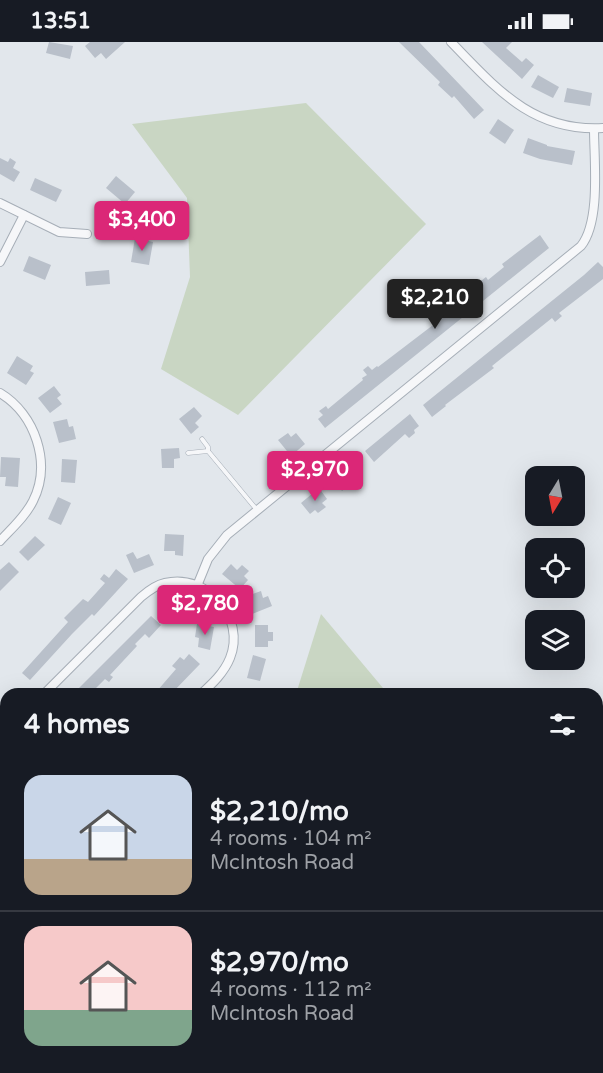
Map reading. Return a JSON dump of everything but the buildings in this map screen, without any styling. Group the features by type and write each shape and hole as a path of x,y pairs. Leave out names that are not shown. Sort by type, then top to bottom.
{"street":[{"path":"197,586 208,559 227,535 581,246 591,231 598,128 561,124 527,112 498,90 451,42"},
{"path":"0,203 59,232 87,234"},
{"path":"0,262 24,215"},
{"path":"0,393 17,406 28,422 38,447 41,466 39,483 33,501 24,516 0,541"},
{"path":"50,688 149,591 172,582 197,586 220,601 229,615 234,631 233,648 226,666 206,688"}],"lane":[{"path":"202,439 208,451 258,511"},
{"path":"188,453 208,451"}],"green space":[{"path":"306,103 426,224 238,415 161,369 190,277 187,198 132,124"},
{"path":"321,614 383,688 298,688"}]}
